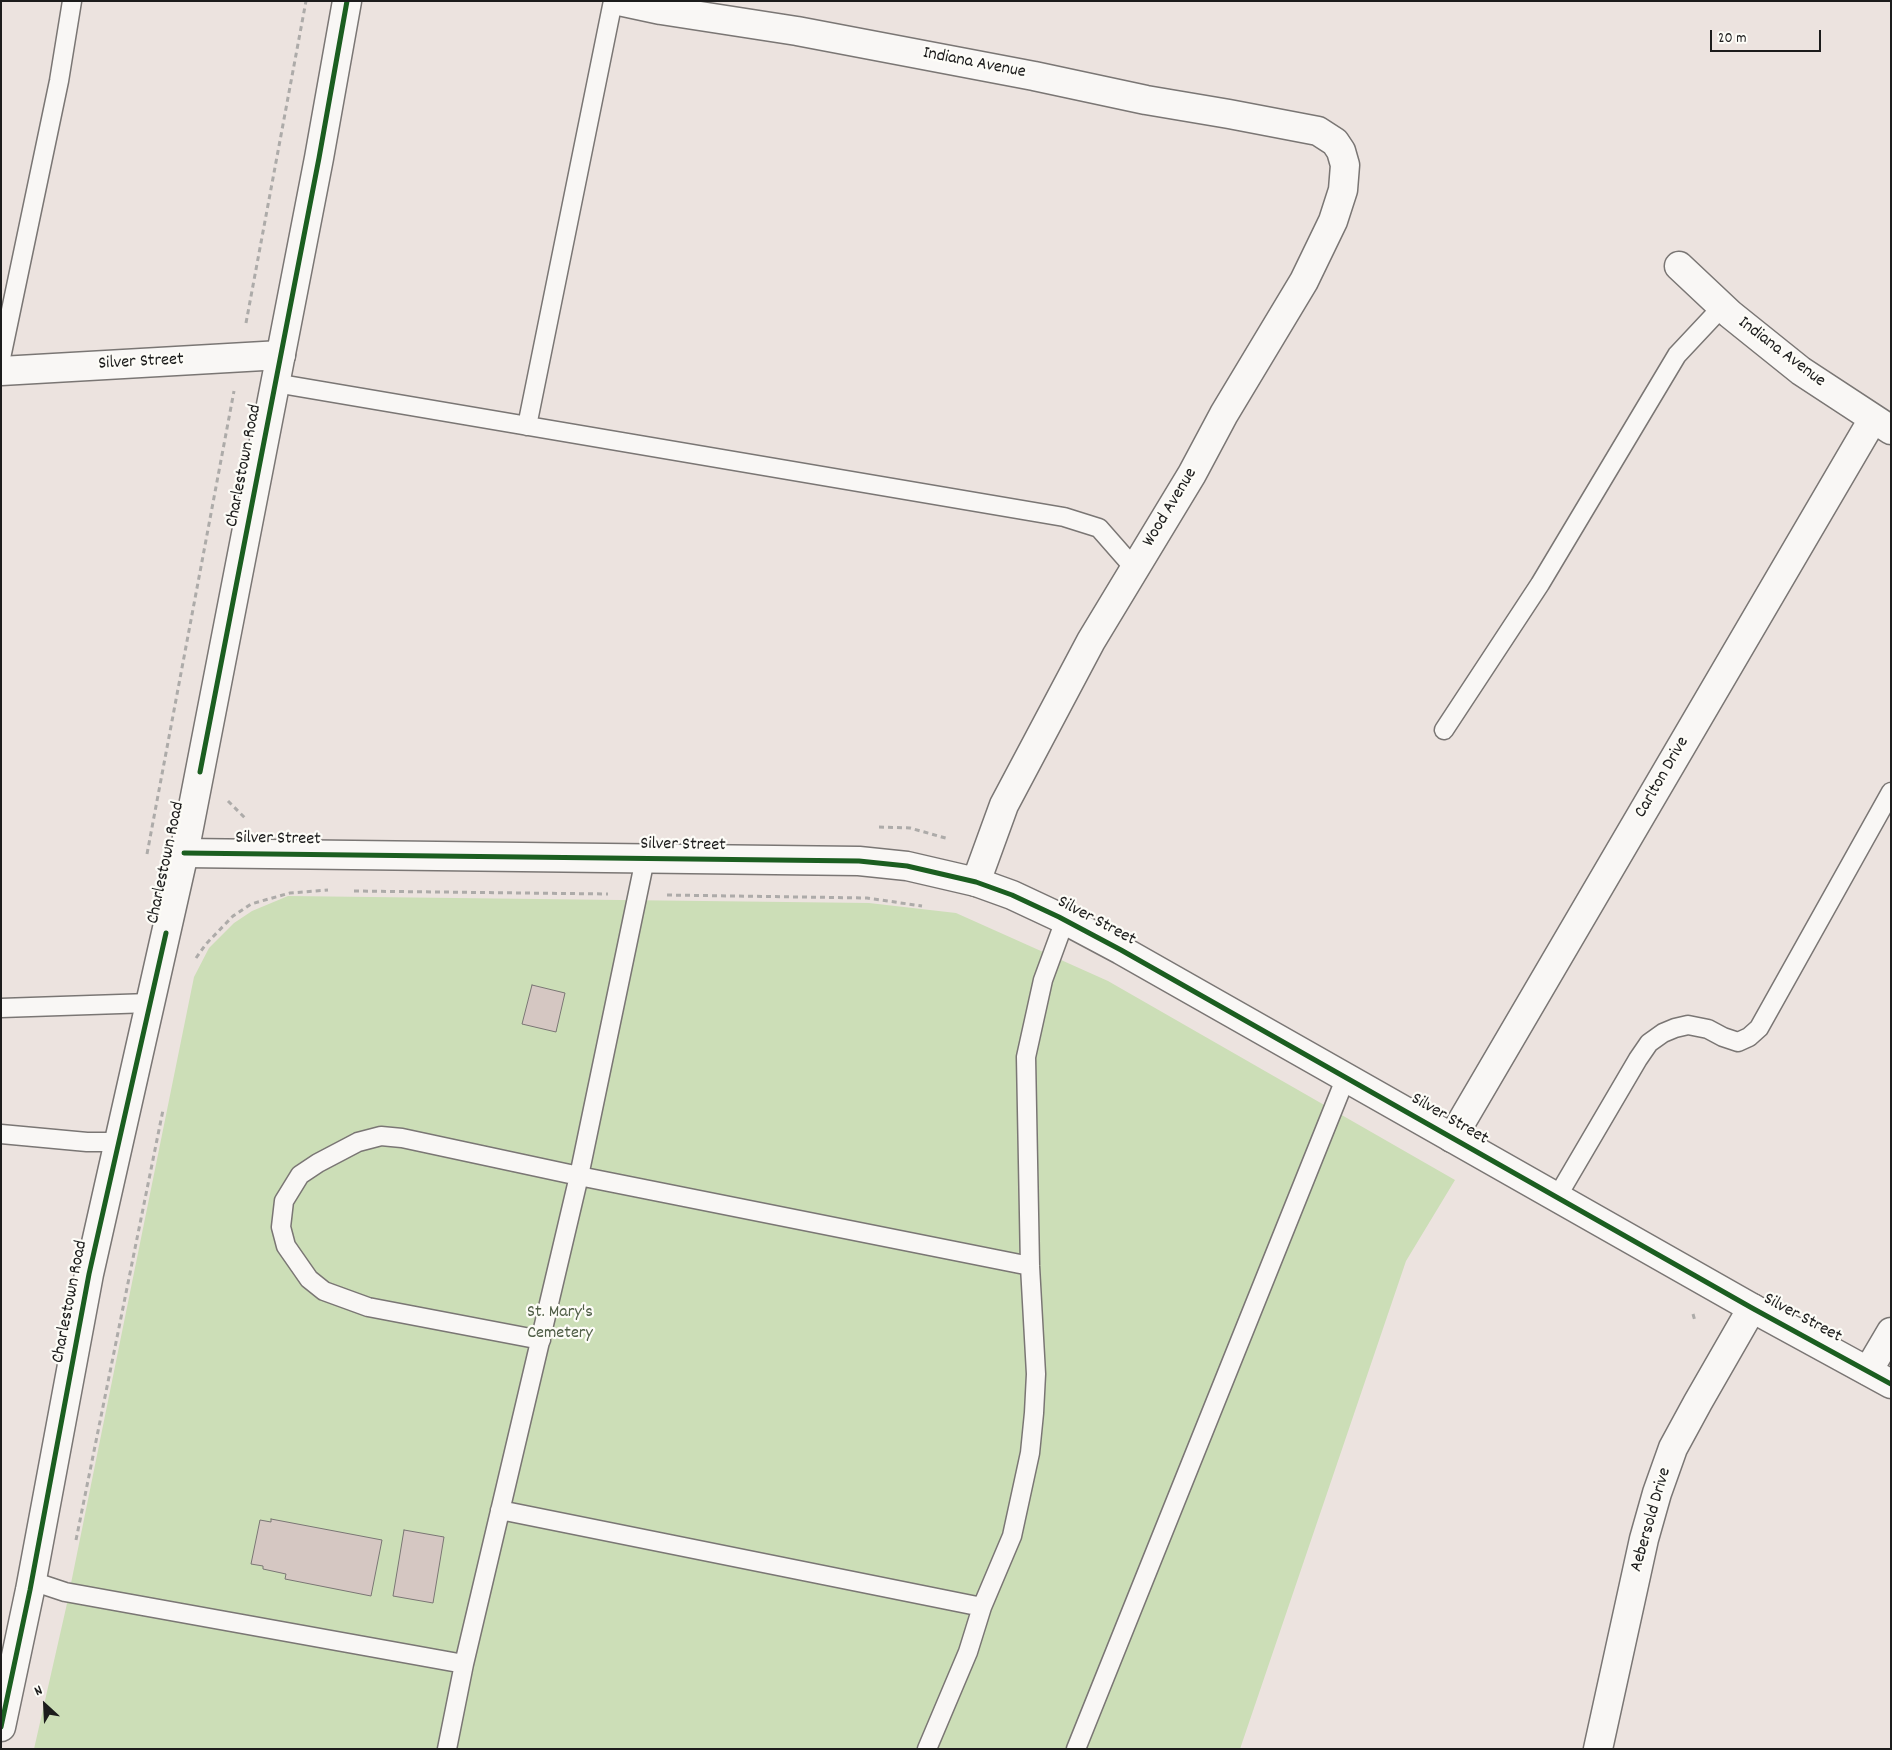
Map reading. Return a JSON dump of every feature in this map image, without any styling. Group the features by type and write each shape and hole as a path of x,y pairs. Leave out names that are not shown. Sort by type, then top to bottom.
{"main road":[{"name":"Charlestown Road","path":"1,1727 32,1581 89,1274 184,853 319,158 347,1"},
{"name":"Indiana Avenue","path":"619,1 662,6 826,36 1034,76 1146,100 1318,131 1326,136"},
{"name":"Wood Avenue","path":"976,882 1004,805 1091,641 1192,474 1224,414 1304,281 1333,222 1343,190 1345,165 1341,151 1335,142 1326,136"},
{"name":"Indiana Avenue","path":"1679,266 1722,307 1801,371 1882,424"},
{"name":"Silver Street","path":"1,371 281,355"},
{"name":"Carlton Drive","path":"1452,1138 1882,424"},
{"name":"Silver Street","path":"184,853 859,861 907,866 976,882 1012,895 1065,920 1752,1308 1879,1377"},
{"name":"Aebersold Drive","path":"1598,1749 1644,1539 1657,1493 1674,1448 1752,1308"},
{"path":"1879,1377 1891,1332"}],"lane":[{"path":"1,358 58,81 72,1"},
{"path":"526,426 613,1"},
{"path":"1444,730 1540,584 1677,354 1722,307"},
{"path":"275,383 1064,517 1099,528 1135,569"},
{"path":"1557,1197 1649,1043 1669,1030 1688,1025 1708,1029 1738,1042 1749,1037 1759,1028 1891,792"},
{"path":"447,1749 464,1664 579,1176 645,859"},
{"path":"927,1749 968,1652 982,1607 1012,1536 1030,1453 1036,1374 1030,1266 1026,1056 1043,980 1065,920"},
{"path":"1,1008 150,1003"},
{"path":"1076,1749 1346,1077"},
{"path":"1,1134 87,1142 119,1142"},
{"path":"541,1340 368,1307 324,1291 309,1279 286,1246 281,1227 284,1201 300,1175 318,1162 358,1142 381,1136 402,1138 579,1176 1030,1266"},
{"path":"500,1510 982,1607"},
{"path":"32,1581 65,1592 464,1664"}],"path":[{"path":"147,856 163,769"},
{"path":"193,967 196,958 206,944 233,916 251,904 290,893 328,890"},
{"path":"348,891 867,898 928,907"},
{"path":"75,1543 164,1103"},
{"path":"1690,1308 1695,1321"}],"green space":[{"name":"St. Mary's Cemetery","path":"288,896 869,903 956,913 1108,981 1455,1180 1406,1261 1240,1749 34,1749 66,1608 194,977 209,948 234,923 252,911"}],"building":[{"path":"532,985 565,993 556,1032 522,1024"},
{"path":"271,1519 382,1540 371,1596 285,1579 286,1574 263,1569 263,1566 251,1564 260,1520 271,1522"},
{"path":"404,1530 444,1537 433,1603 393,1596"}],"cycle path":[{"path":"200,772 319,158 347,1"},
{"path":"184,853 859,861 907,866 976,882 1012,895 1059,917 1121,950 1752,1308 1891,1384"},
{"path":"1,1727 30,1590 89,1274 166,933"}]}
